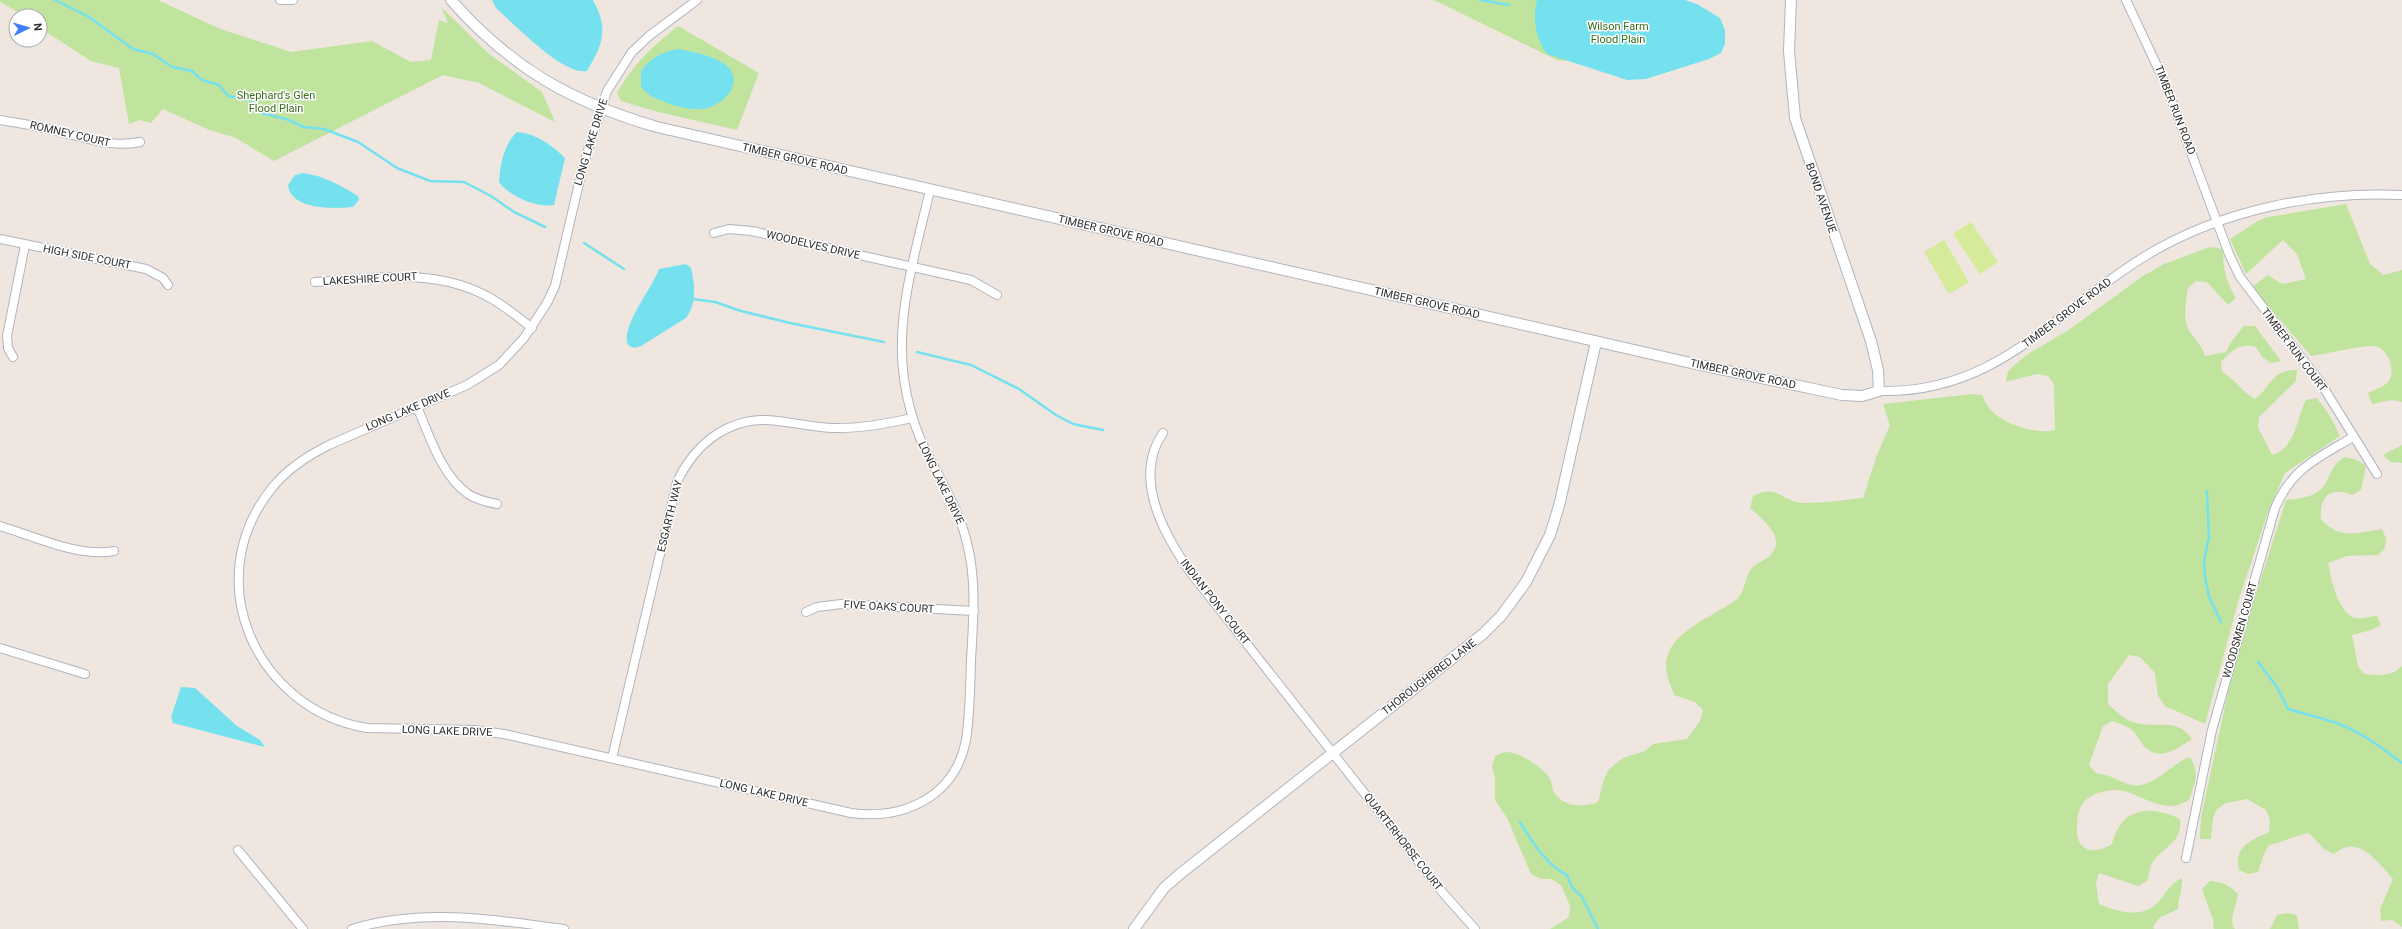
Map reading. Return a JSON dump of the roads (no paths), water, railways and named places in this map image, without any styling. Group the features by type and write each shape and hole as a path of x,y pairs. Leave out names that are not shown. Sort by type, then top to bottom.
{"street":[{"path":"280,0 293,0"},
{"name":"TIMBER GROVE ROAD","path":"451,0 491,42 516,62 568,94 601,108 657,127 1596,342 1842,395 1862,396 1879,391 1902,391 1931,387 1965,376 2001,360 2022,348 2104,284 2141,259 2177,240 2217,223 2274,206 2309,199 2365,194 2402,195"},
{"name":"LONG LAKE DRIVE","path":"696,0 649,36 632,52 614,76 601,108 582,172 560,268 547,303 532,328 512,352 484,375 417,407 329,444 309,456 281,477 260,505 245,541 239,585 245,623 260,659 272,675 302,702 336,720 352,725 367,728 490,732 612,758 851,813 881,815 905,810 933,795 944,784 962,754 968,725 974,611 973,572 964,531 954,504 927,454 912,418 904,378 902,345 904,313 912,268 930,190"},
{"name":"BOND AVENUE","path":"1790,0 1789,51 1795,118 1871,341 1878,370 1879,391"},
{"name":"TIMBER RUN ROAD","path":"2126,0 2160,71 2217,223"},
{"name":"ROMNEY COURT","path":"0,120 48,129 105,143 128,145 140,142"},
{"name":"TIMBER RUN COURT","path":"2217,223 2240,278 2320,382 2377,474"},
{"name":"WOODELVES DRIVE","path":"714,233 729,229 752,231 971,280 997,295"},
{"name":"HIGH SIDE COURT","path":"0,239 146,269 163,278 168,285"},
{"path":"13,357 8,348 7,336 25,245"},
{"name":"LAKESHIRE COURT","path":"315,282 403,276 446,280 493,299 532,328"},
{"name":"THOROUGHBRED LANE","path":"1134,929 1164,888 1180,874 1483,634 1501,616 1526,582 1545,548 1554,522 1596,342"},
{"path":"417,407 450,476 468,494 478,500 497,504"},
{"name":"ESGARTH WAY","path":"612,758 677,482 691,457 713,436 739,424 754,421 773,421 809,427 851,428 890,423 912,418"},
{"name":"INDIAN PONY COURT","path":"1163,433 1154,450 1152,490 1158,516 1168,540 1191,573 1333,752"},
{"name":"WOODSMEN COURT","path":"2186,858 2212,730 2275,508 2281,493 2296,474 2353,437"},
{"path":"0,526 89,553 101,554 114,551"},
{"name":"FIVE OAKS COURT","path":"806,612 828,605 841,604 974,611"},
{"path":"0,648 85,674"},
{"name":"QUARTERHORSE COURT","path":"1333,752 1466,921 1475,929"},
{"path":"238,850 303,929"},
{"path":"352,929 386,920 428,916 564,929"}],"water":[{"path":"492,0 593,0 601,20 602,36 597,53 587,71 577,70 566,66 553,57 496,8"},
{"name":"Wilson Farm Flood Plain","path":"1537,0 1685,0 1697,4 1720,18 1725,30 1725,44 1721,53 1709,59 1646,79 1627,80 1547,54 1540,42 1536,28 1535,14"},
{"path":"678,49 698,53 718,60 729,68 733,75 734,82 732,88 723,100 703,109 689,109 660,100 650,95 641,87 641,71 645,66 657,56"},
{"path":"517,132 530,135 543,141 565,158 554,205 539,205 531,203 509,192 499,182 500,169 506,149 509,142"},
{"path":"303,173 318,176 338,185 358,196 359,200 353,207 325,208 314,206 296,199 291,193 288,185 295,175"},
{"path":"686,264 691,268 694,294 692,307 686,318 641,346 634,348 628,345 628,328 632,318 659,269"},
{"path":"181,687 195,688 237,726 260,740 265,747 173,723 171,717"}],"waterway":[{"path":"55,0 89,17 133,49 153,54 172,67 192,71 202,80 219,85 228,96 249,100 261,113 286,119 304,127 324,129 358,142 397,168 430,181 464,182 491,196 514,212 545,227"},
{"path":"1481,0 1509,5"},
{"path":"584,243 624,269"},
{"path":"693,299 715,302 741,311 790,323 884,342"},
{"path":"917,352 971,365 1019,389 1056,415 1073,424 1103,430"},
{"path":"2207,491 2209,537 2204,560 2205,576 2209,597 2221,622"},
{"path":"2258,662 2277,687 2288,709 2347,727 2376,744 2402,763"},
{"path":"1520,822 1534,845 1546,859 1553,866 1567,875 1572,887 1582,897 1598,929"}],"park label":[{"name":"Shephard's Glen Flood Plain","path":"276,101"}]}
